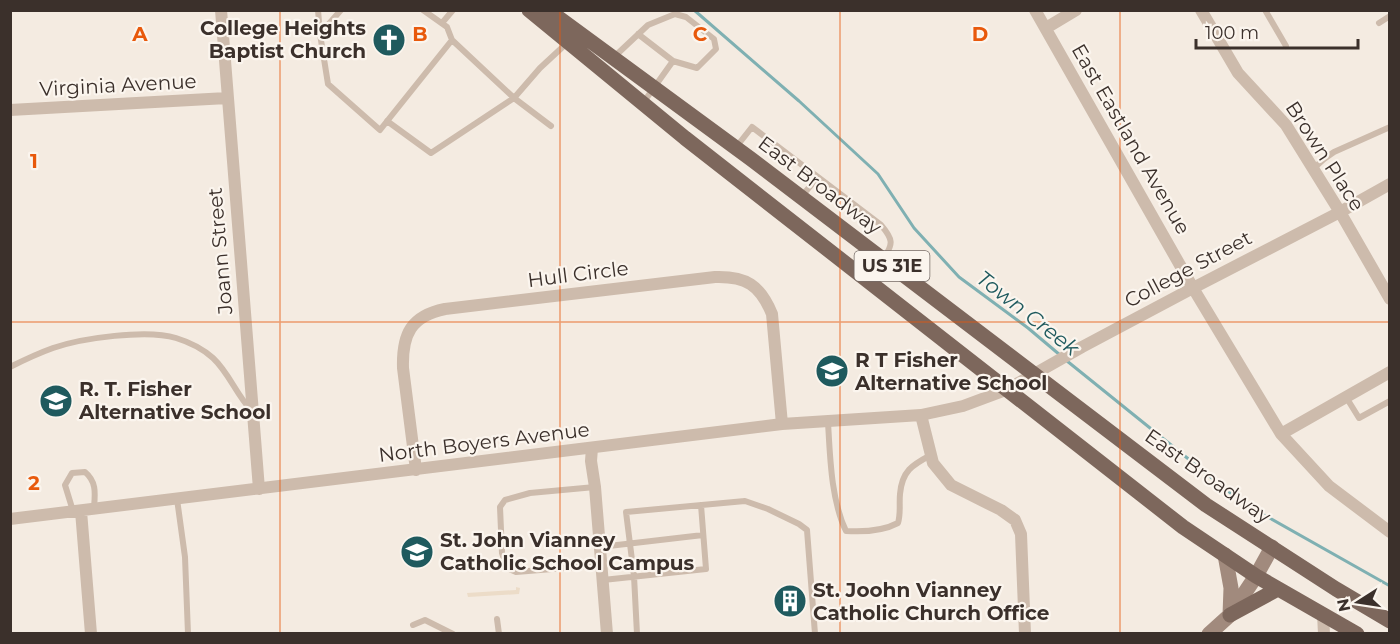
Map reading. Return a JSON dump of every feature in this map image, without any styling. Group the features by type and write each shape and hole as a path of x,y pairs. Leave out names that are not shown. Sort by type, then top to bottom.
{"main road":[{"name":"US 31E","path":"529,10 642,103 1183,527 1256,576 1357,633"},
{"name":"East Broadway","path":"548,10 801,197 1206,505 1389,621"},
{"path":"1230,615 1272,547"},
{"path":"1226,555 1231,587 1230,615"},
{"path":"1209,633 1230,615 1278,589"}],"street":[{"name":"Joann Street","path":"221,10 259,489"},
{"name":"East Eastland Avenue","path":"1035,10 1193,288 1281,434 1329,486 1389,532"},
{"path":"1046,28 1076,10"},
{"name":"Brown Place","path":"1201,10 1238,73 1286,125 1340,212 1389,299"},
{"name":"Virginia Avenue","path":"10,110 227,98"},
{"name":"College Street","path":"963,405 1006,390 1052,363 1389,184"},
{"name":"Hull Circle","path":"416,470 402,353 411,327 432,312 445,309 715,277 745,280 763,296 772,314 782,424"},
{"path":"1281,434 1389,372"},
{"name":"North Boyers Avenue","path":"10,519 782,424 921,415 963,405"},
{"path":"921,415 933,463 951,485 1001,510 1015,520 1021,534 1025,633"},
{"path":"592,448 591,461 607,633"},
{"path":"83,510 91,633"},
{"path":"1323,614 1324,633"}],"lane":[{"path":"318,10 328,84 380,130 452,40"},
{"path":"320,34 341,10"},
{"path":"423,10 447,27 452,40 514,98 551,126"},
{"path":"442,24 453,10"},
{"path":"1265,10 1286,46"},
{"path":"614,57 638,34 648,25 675,14 686,17 714,39 716,49 697,68 673,61 638,34"},
{"path":"1379,23 1389,16"},
{"path":"387,121 431,153 514,98 540,68 568,42"},
{"path":"642,103 673,61"},
{"path":"1313,169 1334,152 1389,126"},
{"path":"735,148 752,127 881,225 890,238 891,247 883,260"},
{"path":"801,197 818,177"},
{"path":"10,367 52,348 92,338 149,335 175,338 202,350 214,359 227,374 242,400 253,411"},
{"path":"1346,397 1359,418 1389,401"},
{"path":"828,421 835,501 846,531 887,528 898,523 901,515 900,493 905,475 911,465 931,454"},
{"path":"85,472 93,480 95,487 83,510 65,485 72,473 85,472"},
{"path":"595,488 530,493 505,500 500,507 502,553 507,568 516,572 602,564"},
{"path":"177,499 185,557 188,633"},
{"path":"637,633 627,512 745,501 768,509 807,530 815,633"},
{"path":"603,580 706,568 701,505"},
{"path":"600,547 703,535"},
{"path":"497,619 499,633"},
{"path":"413,625 425,620 453,633"}],"shaded area":[{"path":"516,587 520,588 519,594 468,597 467,593 516,590"}],"waterway":[{"name":"Town Creek","path":"694,10 799,101 878,174 914,228 959,277 1028,328 1060,355"},
{"name":"Town Creek","path":"1067,361 1243,503 1390,586"}],"place":[{"name":"College Heights Baptist Church","path":"389,40"},
{"name":"R T Fisher Alternative School","path":"832,371"},
{"name":"R. T. Fisher Alternative School","path":"56,401"},
{"name":"St. John Vianney Catholic School Campus","path":"417,552"},
{"name":"St. Joohn Vianney Catholic Church Office","path":"790,601"}]}
